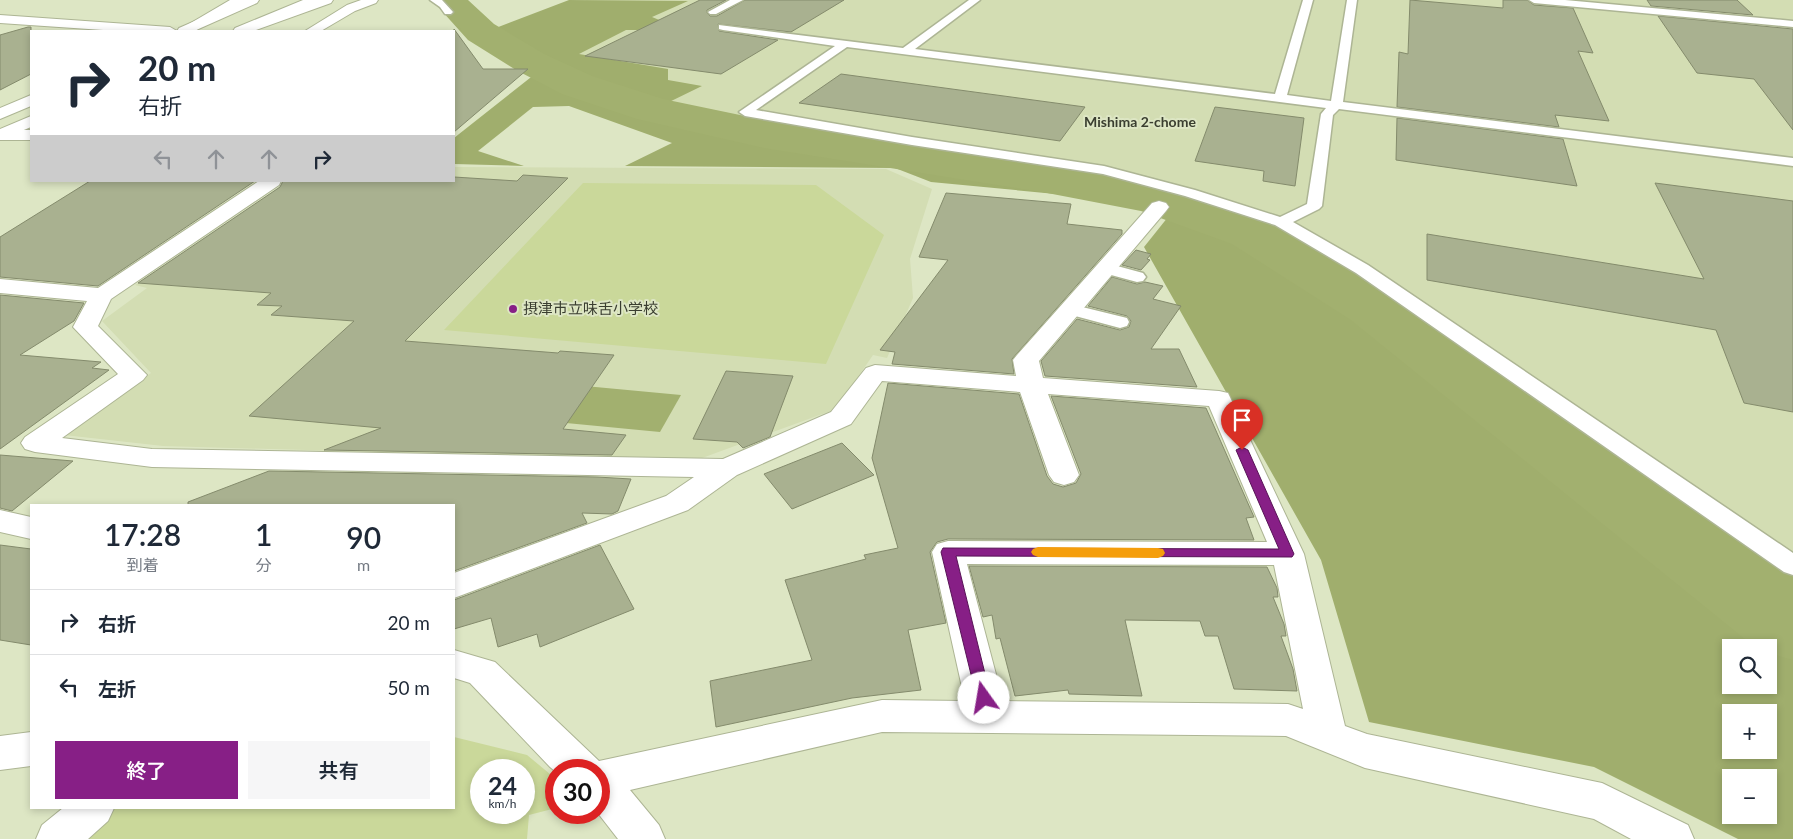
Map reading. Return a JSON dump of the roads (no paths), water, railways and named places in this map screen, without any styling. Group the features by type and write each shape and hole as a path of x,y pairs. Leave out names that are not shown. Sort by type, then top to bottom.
{"street":[{"path":"186,30 240,0"},
{"path":"186,30 253,0"},
{"path":"243,30 314,0"},
{"path":"244,30 327,0"},
{"path":"314,30 351,8 372,0"},
{"path":"0,19 155,30"},
{"path":"0,34 39,22"},
{"path":"0,114 30,100"},
{"path":"0,135 30,121"},
{"path":"0,135 30,136"},
{"path":"271,182 102,295 85,327 134,375 35,443 162,458 356,464 727,468"},
{"path":"1064,475 1031,385 1026,360 1158,207"},
{"path":"0,286 102,295"},
{"path":"455,586 677,503 727,468 841,418 875,373 1219,399 1288,554 1328,736"},
{"path":"0,521 30,528"},
{"path":"988,717 948,552 1288,554"},
{"path":"455,664 482,672 568,759"},
{"path":"610,777 882,716 1288,720 1365,751 1602,802 1673,839"},
{"path":"0,753 30,749"},
{"path":"610,797 644,839"},
{"path":"57,839 92,809"}],"lane":[{"path":"435,0 443,5 448,12"},
{"path":"713,12 738,0"},
{"path":"906,51 975,0"},
{"path":"1280,98 1308,0"},
{"path":"1280,222 1314,206 1327,114 1336,105 1352,0"},
{"path":"1534,0 1793,24"},
{"path":"724,28 1793,162"},
{"path":"846,44 745,112 912,141 1104,170 1190,193 1280,222 1362,269 1793,566"},
{"path":"1106,268 1137,277"},
{"path":"1070,309 1120,322"}],"waterway":[{"path":"449,0 481,32 530,62 577,85 653,110 764,134 1042,177 1153,198 1252,232 1374,306 1793,624"}],"place":[{"name":"摂津市立味舌小学校","path":"513,309"}],"district":[{"name":"Mishima 2-chome","path":"1140,122"}]}
